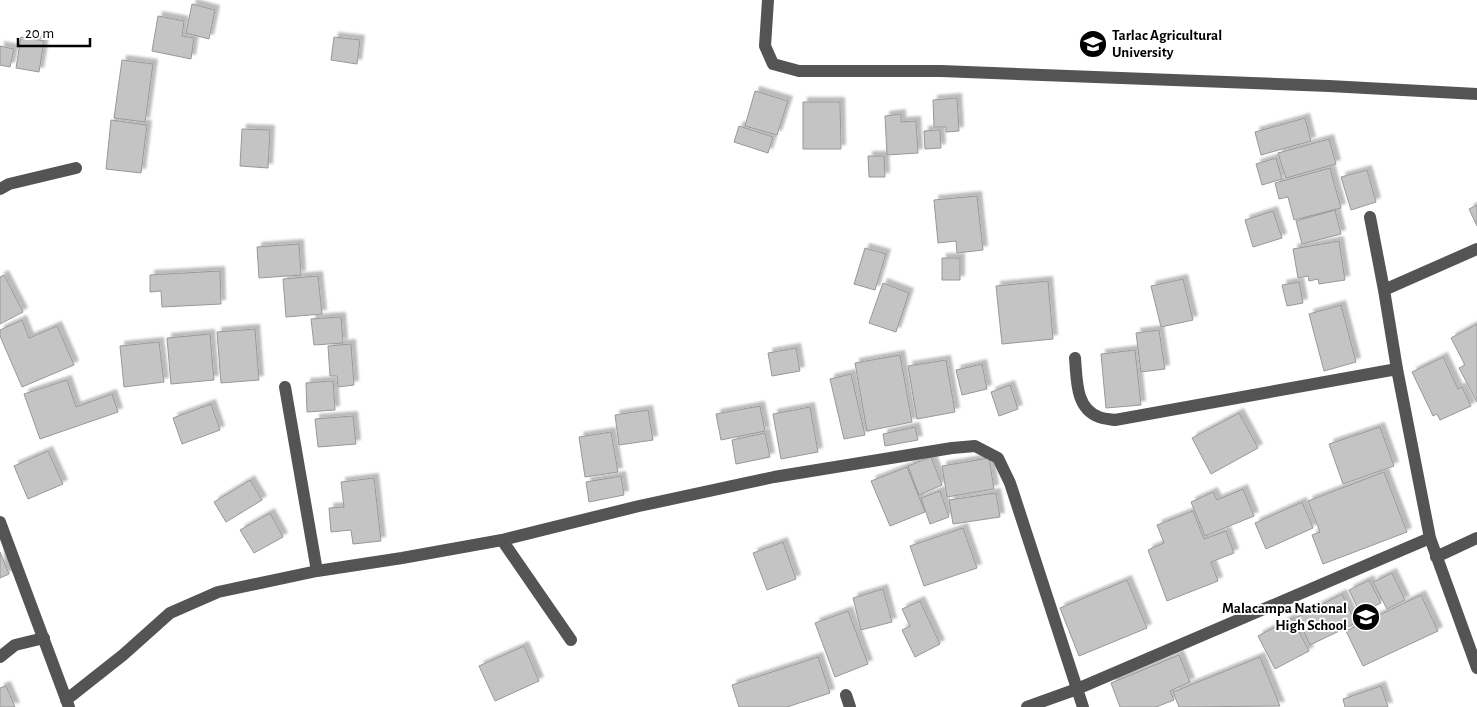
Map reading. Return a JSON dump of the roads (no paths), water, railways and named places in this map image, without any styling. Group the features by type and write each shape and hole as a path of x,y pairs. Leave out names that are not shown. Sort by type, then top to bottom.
{"street":[{"path":"768,0 765,46 773,64 798,71 941,71 1329,86 1477,94"},
{"path":"0,189 9,184 76,168"},
{"path":"1370,217 1430,538 1477,668"},
{"path":"1384,290 1477,249"},
{"path":"1075,358 1079,397 1088,411 1099,417 1115,420 1397,369"},
{"path":"285,387 317,571"},
{"path":"0,522 68,704 170,613 218,592 317,571 502,540 639,506 774,478 952,448 975,446 998,458 1010,483 1084,707"},
{"path":"1027,707 1077,689 1430,538"},
{"path":"1436,556 1477,538"},
{"path":"502,540 571,640"},
{"path":"0,657 16,645 44,638"}],"place":[{"name":"Tarlac Agricultural University","path":"1093,44"},
{"name":"Malacampa National High School","path":"1366,617"}]}
